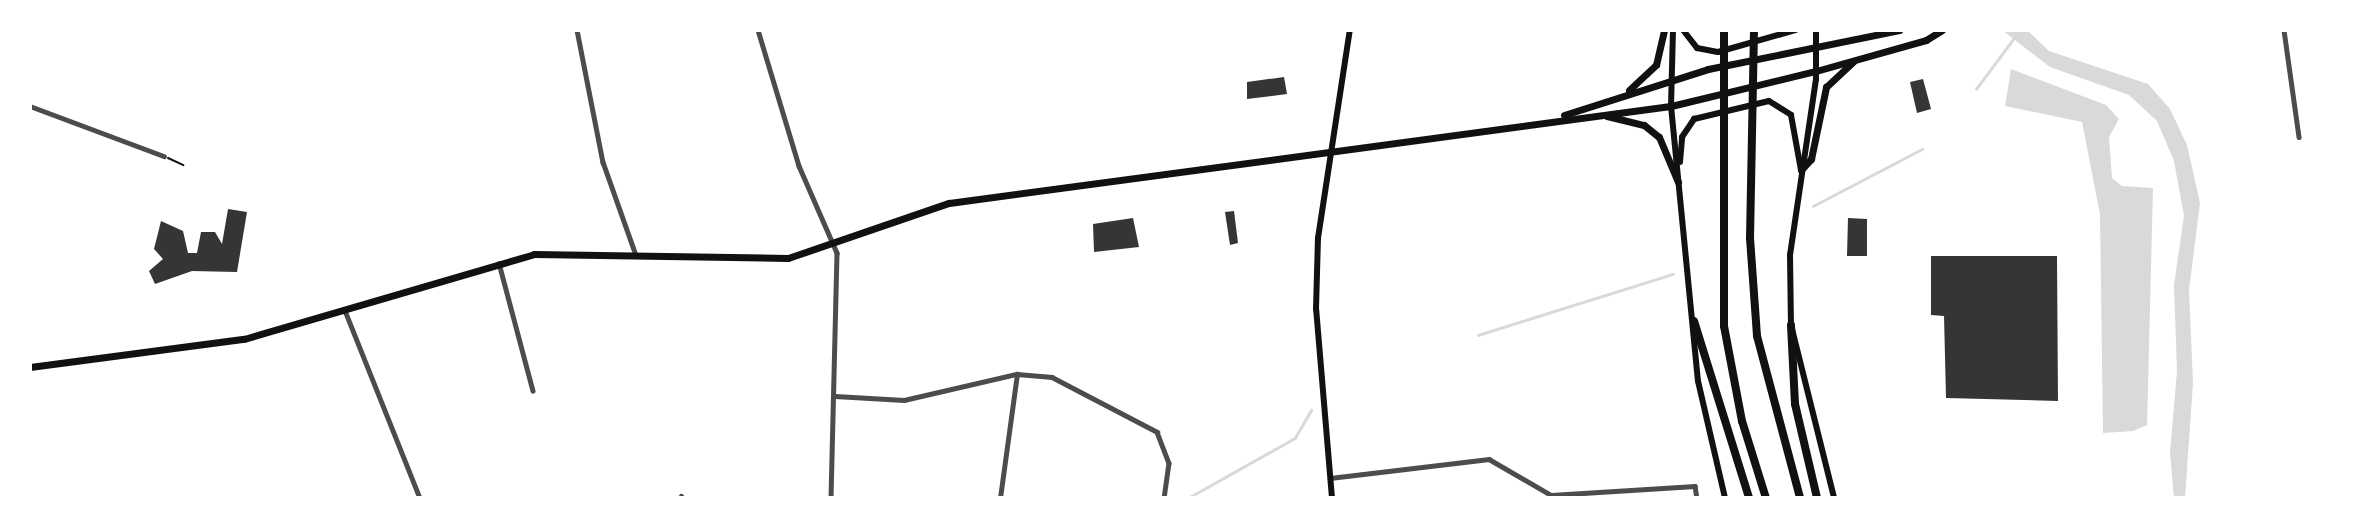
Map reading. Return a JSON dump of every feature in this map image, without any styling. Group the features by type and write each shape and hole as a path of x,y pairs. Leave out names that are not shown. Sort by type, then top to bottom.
{"highway":[{"path":"1724,30 1724,326 1742,421 1766,498"},
{"path":"1754,30 1752,127 1757,336 1800,498"},
{"path":"1694,321 1749,498"},
{"path":"1791,325 1795,404 1817,498"}],"main road":[{"path":"1332,498 1316,309 1318,238 1350,30"},
{"path":"1629,90 1656,65 1664,30"},
{"path":"1673,30 1670,79 1678,182 1705,424 1725,498"},
{"path":"1683,30 1697,48 1718,52 1796,30"},
{"path":"1816,30 1816,71 1790,255 1791,325 1834,498"},
{"path":"1865,30 1875,35"},
{"path":"1556,118 1629,90 1670,79 1899,30"},
{"path":"30,367 205,347 346,313 498,262 567,252 775,260 835,247 949,203 1331,155 1556,118 1671,106 1816,71 1926,40 1942,30"},
{"path":"1801,170 1811,159 1826,87 1859,57"},
{"path":"1678,182 1682,137 1694,119 1769,101 1791,115 1801,170"},
{"path":"1603,114 1638,123 1658,136 1678,182"}],"street":[{"path":"577,30 603,162 636,256"},
{"path":"758,30 799,166 835,247 835,396 831,498"},
{"path":"2284,30 2299,137"},
{"path":"30,106 164,156"},
{"path":"498,262 533,391"},
{"path":"346,313 420,498"},
{"path":"835,396 904,400 1017,373 1052,377 1157,432 1169,463 1164,498"},
{"path":"1000,498 1017,373"},
{"path":"1330,478 1489,459 1552,495 1695,486 1697,498"}],"path":[{"path":"164,156 183,164"}],"shaded area":[{"path":"2002,30 2027,30 2049,51 2148,84 2170,109 2187,145 2200,203 2189,290 2193,383 2185,498 2174,498 2170,453 2177,371 2174,285 2184,216 2174,161 2157,121 2129,95 2050,67"},
{"path":"2011,69 2106,105 2119,119 2109,137 2112,178 2122,186 2153,188 2147,425 2133,431 2103,433 2100,214 2082,122 2005,106"}],"building":[{"path":"1284,77 1287,94 1247,99 1247,82"},
{"path":"1923,79 1931,109 1917,113 1910,82"},
{"path":"228,209 247,212 237,272 192,271 155,284 149,271 163,259 154,249 161,221 183,231 188,253 197,253 201,232 215,232 222,244"},
{"path":"1234,211 1238,243 1230,245 1225,212"},
{"path":"1133,218 1139,247 1094,252 1093,224"},
{"path":"1848,218 1867,219 1867,256 1847,256"},
{"path":"1931,256 2057,256 2058,401 1946,398 1944,316 1931,315"}],"waterway":[{"path":"1976,89 2014,38"},
{"path":"1813,206 1922,149"},
{"path":"1478,335 1673,274"},
{"path":"1188,498 1295,438 1311,410"}]}
